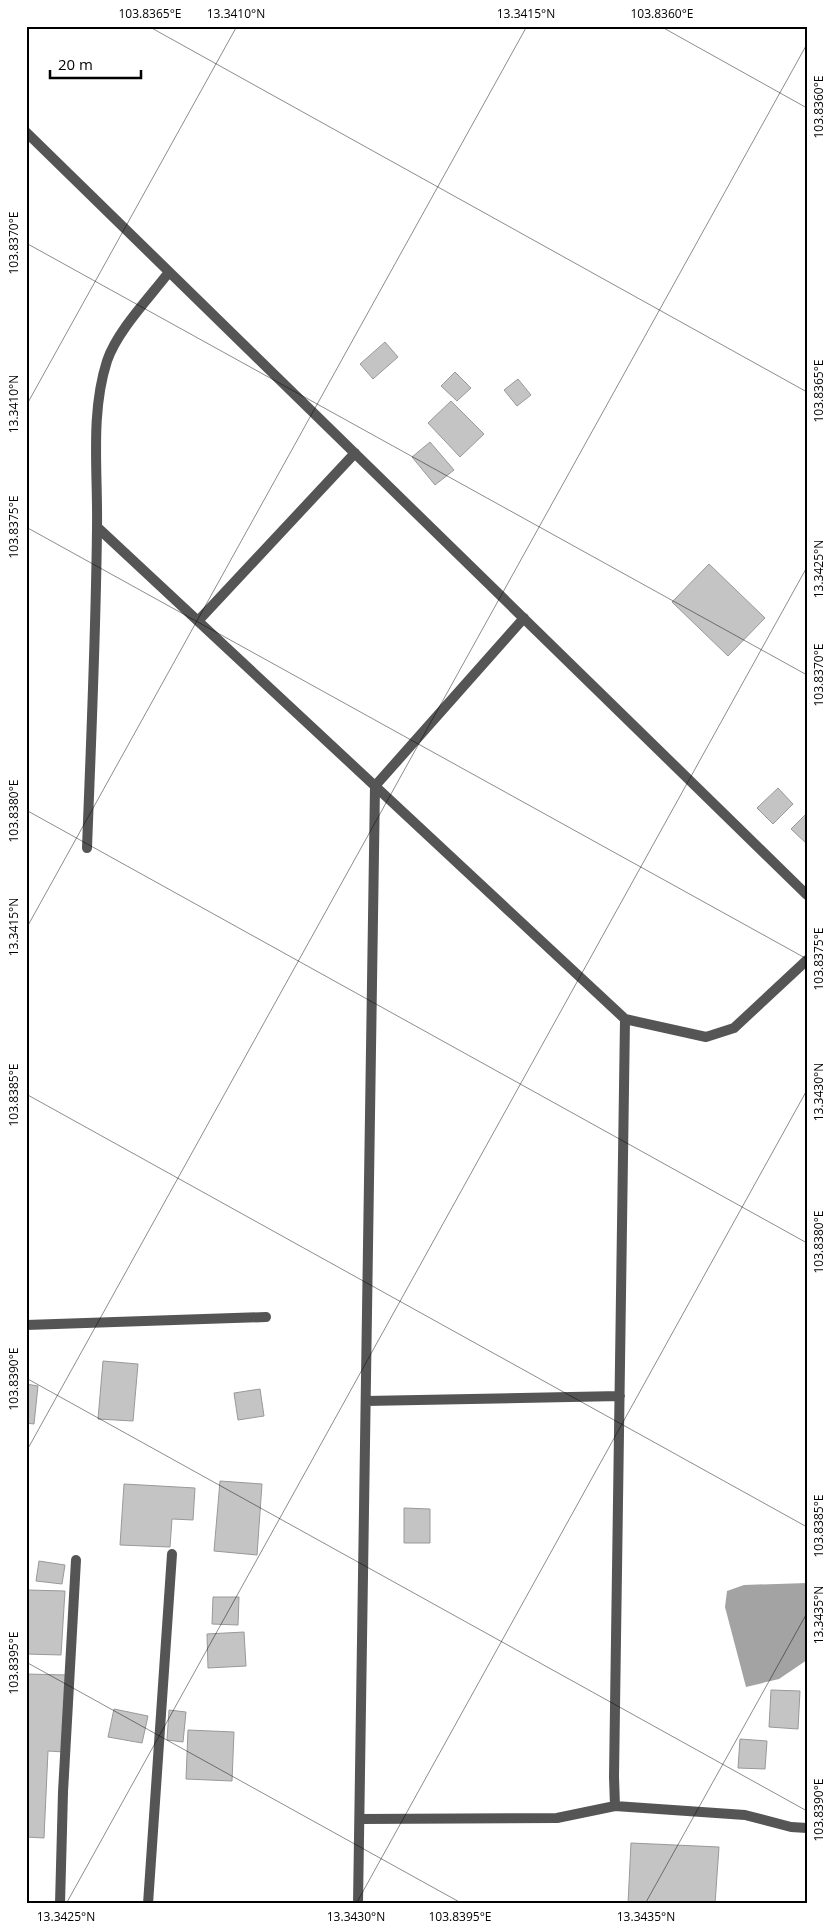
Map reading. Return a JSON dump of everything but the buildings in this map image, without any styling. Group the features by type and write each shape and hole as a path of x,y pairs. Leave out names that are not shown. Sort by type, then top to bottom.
{"street":[{"path":"26,132 807,895"},
{"path":"87,848 97,527 97,414 101,384 107,361 115,342 169,272"},
{"path":"198,621 355,453"},
{"path":"97,527 625,1019 706,1037 734,1028 807,960"},
{"path":"358,1904 375,786 524,618"},
{"path":"615,1806 614,1757 625,1019"},
{"path":"26,1325 266,1317"},
{"path":"366,1401 620,1396"},
{"path":"148,1904 172,1554"},
{"path":"60,1904 63,1792 76,1560"},
{"path":"360,1819 557,1818 615,1806 745,1815 791,1827 807,1828"}],"shaded area":[{"path":"807,1583 807,1660 779,1679 746,1687 725,1607 727,1591 744,1585"}]}
